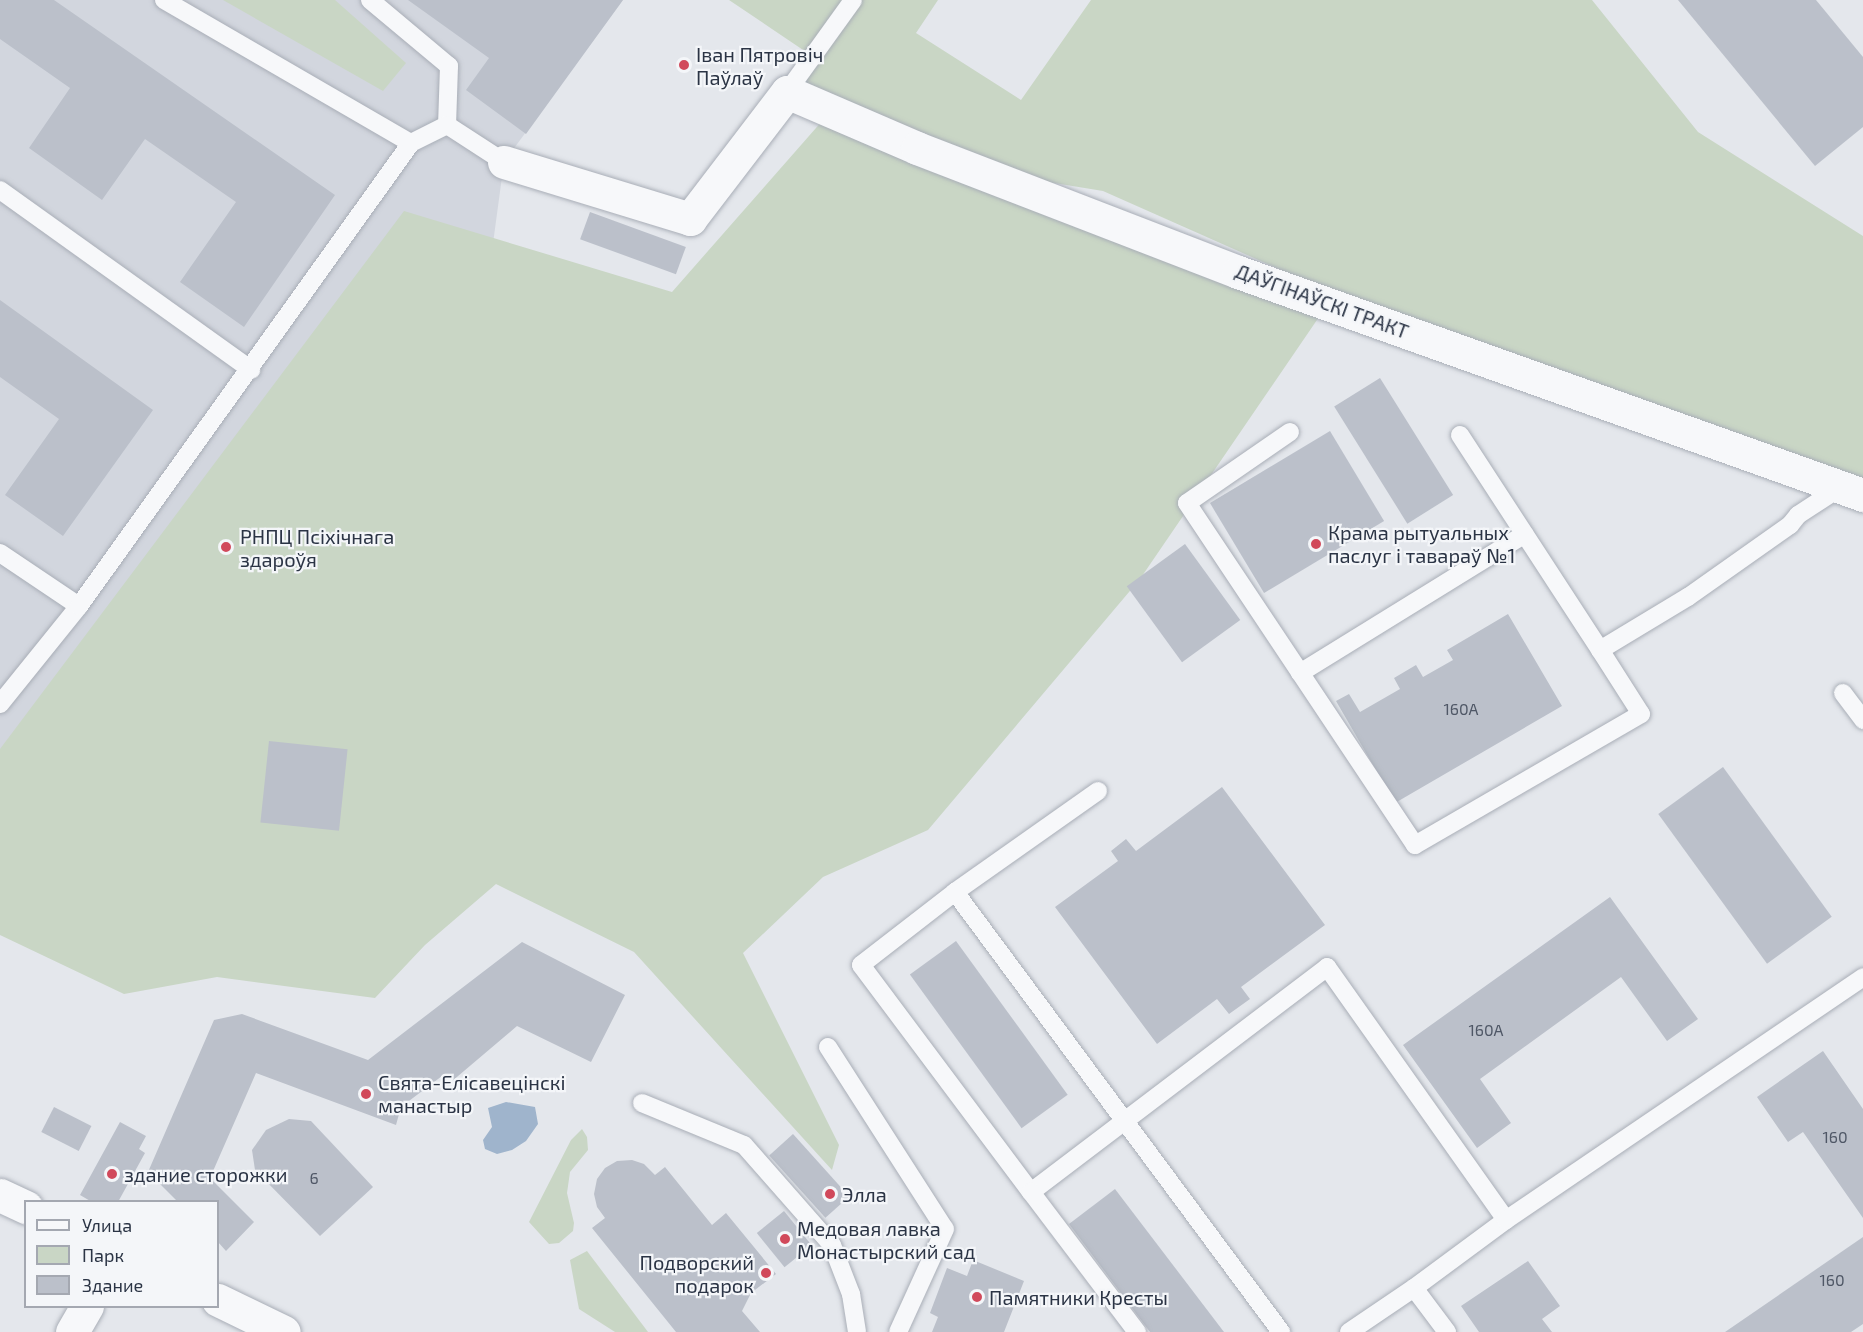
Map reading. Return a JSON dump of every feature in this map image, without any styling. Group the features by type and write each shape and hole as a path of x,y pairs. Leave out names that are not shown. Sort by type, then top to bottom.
{"street":[{"path":"504,162 690,219 787,92"},
{"name":"ДАЎГІНАЎСКІ ТРАКТ","path":"787,92 917,148 1238,272 1852,491"},
{"path":"0,1195 24,1206"},
{"path":"219,1300 284,1332"},
{"path":"72,1332 86,1308"}],"lane":[{"path":"164,0 411,143"},
{"path":"370,0 449,66 447,125"},
{"path":"787,92 853,0"},
{"path":"0,704 79,606 411,143 447,125"},
{"path":"447,125 504,162"},
{"path":"0,190 250,370"},
{"path":"1290,432 1187,503 1415,845 1641,714 1460,435"},
{"path":"1600,650 1688,597 1790,525 1798,515 1852,491"},
{"path":"1300,673 1525,534"},
{"path":"0,553 79,606"},
{"path":"1844,693 1863,720"},
{"path":"1098,791 955,892 861,965 1137,1332"},
{"path":"955,892 1281,1332"},
{"path":"1031,1192 1327,967 1506,1220"},
{"path":"1349,1332 1414,1288 1506,1220 1861,982"},
{"path":"828,1047 945,1229 898,1332"},
{"path":"642,1103 744,1145 832,1245 851,1294 857,1332"},
{"path":"1414,1288 1447,1332"}],"shaded area":[{"name":"РНПЦ Псіхічнага здароўя","path":"0,0 623,0 504,162 397,954 0,932"}],"green space":[{"path":"223,0 335,0 406,63 383,91"},
{"path":"729,0 938,0 916,33 1021,100 1091,0 1592,0 1698,132 1863,236 1863,495 1281,270 1103,191 975,170 787,92 812,56"},
{"path":"823,120 1319,317 1140,579 928,830 823,877 743,953 839,1145 832,1170 634,952 496,884 425,945 375,998 217,977 124,994 0,935 0,749 404,211 672,292"},
{"path":"582,1129 587,1137 588,1150 570,1172 567,1193 574,1223 573,1231 559,1243 549,1244 529,1222 571,1140"},
{"path":"587,1251 648,1332 615,1332 579,1309 570,1260"}],"water":[{"path":"506,1102 535,1107 538,1124 526,1141 512,1150 497,1154 485,1149 483,1140 492,1127 488,1108"}],"building":[{"path":"0,0 54,0 335,195 244,327 180,282 236,202 145,139 102,200 29,148 70,88 0,39"},
{"path":"408,0 623,0 526,134 466,90 489,58"},
{"path":"1678,0 1816,0 1863,57 1863,127 1815,166"},
{"path":"590,212 686,247 676,274 580,239"},
{"path":"0,300 153,410 63,536 5,495 59,419 0,377"},
{"path":"1380,378 1453,495 1407,524 1334,407"},
{"path":"1330,431 1384,521 1264,593 1210,503"},
{"path":"1185,544 1240,620 1182,662 1127,586"},
{"path":"1508,614 1562,706 1395,803 1336,701 1349,694 1360,712 1400,689 1394,678 1416,665 1423,677 1453,660 1447,650"},
{"path":"269,741 348,749 339,831 260,823"},
{"path":"1723,767 1832,917 1767,964 1658,814"},
{"path":"1222,787 1325,925 1241,987 1250,999 1229,1014 1217,999 1157,1044 1055,907 1118,861 1111,851 1126,839 1136,851"},
{"path":"1610,897 1698,1019 1667,1041 1621,977 1480,1079 1511,1123 1477,1148 1403,1045"},
{"path":"956,941 1068,1095 1022,1128 910,975"},
{"name":"Свята-Елісавецінскі манастыр","path":"522,942 625,995 591,1062 517,1026 451,1082 442,1076 401,1107 396,1125 256,1073 210,1178 254,1222 226,1251 219,1243 219,1200 176,1200 148,1172 214,1020 242,1014 368,1060"},
{"path":"1823,1051 1863,1109 1863,1218 1803,1132 1788,1142 1757,1097"},
{"path":"54,1107 91,1126 79,1151 41,1132"},
{"path":"289,1119 311,1121 373,1187 320,1236 255,1170 252,1150 266,1130"},
{"name":"здание сторожки","path":"120,1122 146,1136 139,1149 145,1153 119,1200 89,1200 80,1195"},
{"path":"793,1134 849,1196 825,1218 769,1155"},
{"path":"632,1160 644,1164 655,1175 665,1167 712,1225 726,1213 776,1274 751,1293 742,1311 760,1332 676,1332 592,1228 605,1218 597,1207 594,1194 597,1179 605,1168 617,1161"},
{"path":"1115,1189 1224,1332 1150,1332 1069,1224"},
{"name":"Медовая лавка Монастырский сад","path":"784,1211 812,1245 784,1267 757,1233"},
{"path":"1863,1237 1863,1324 1851,1332 1725,1332"},
{"name":"Памятники Кресты","path":"973,1260 1024,1281 1004,1332 932,1332 938,1317 930,1313 947,1268 967,1276"},
{"path":"1528,1261 1560,1306 1542,1319 1552,1332 1479,1332 1461,1306"}],"place":[{"name":"Іван Пятровіч Паўлаў","path":"684,65"},
{"name":"Крама рытуальных паслуг і тавараў №1","path":"1316,544"},
{"name":"РНПЦ Псіхічнага здароўя","path":"226,547"},
{"name":"Свята-Елісавецінскі манастыр","path":"366,1094"},
{"name":"здание сторожки","path":"112,1174"},
{"name":"Элла","path":"830,1194"},
{"name":"Медовая лавка Монастырский сад","path":"785,1239"},
{"name":"Подворский подарок","path":"766,1273"},
{"name":"Памятники Кресты","path":"977,1297"}]}
